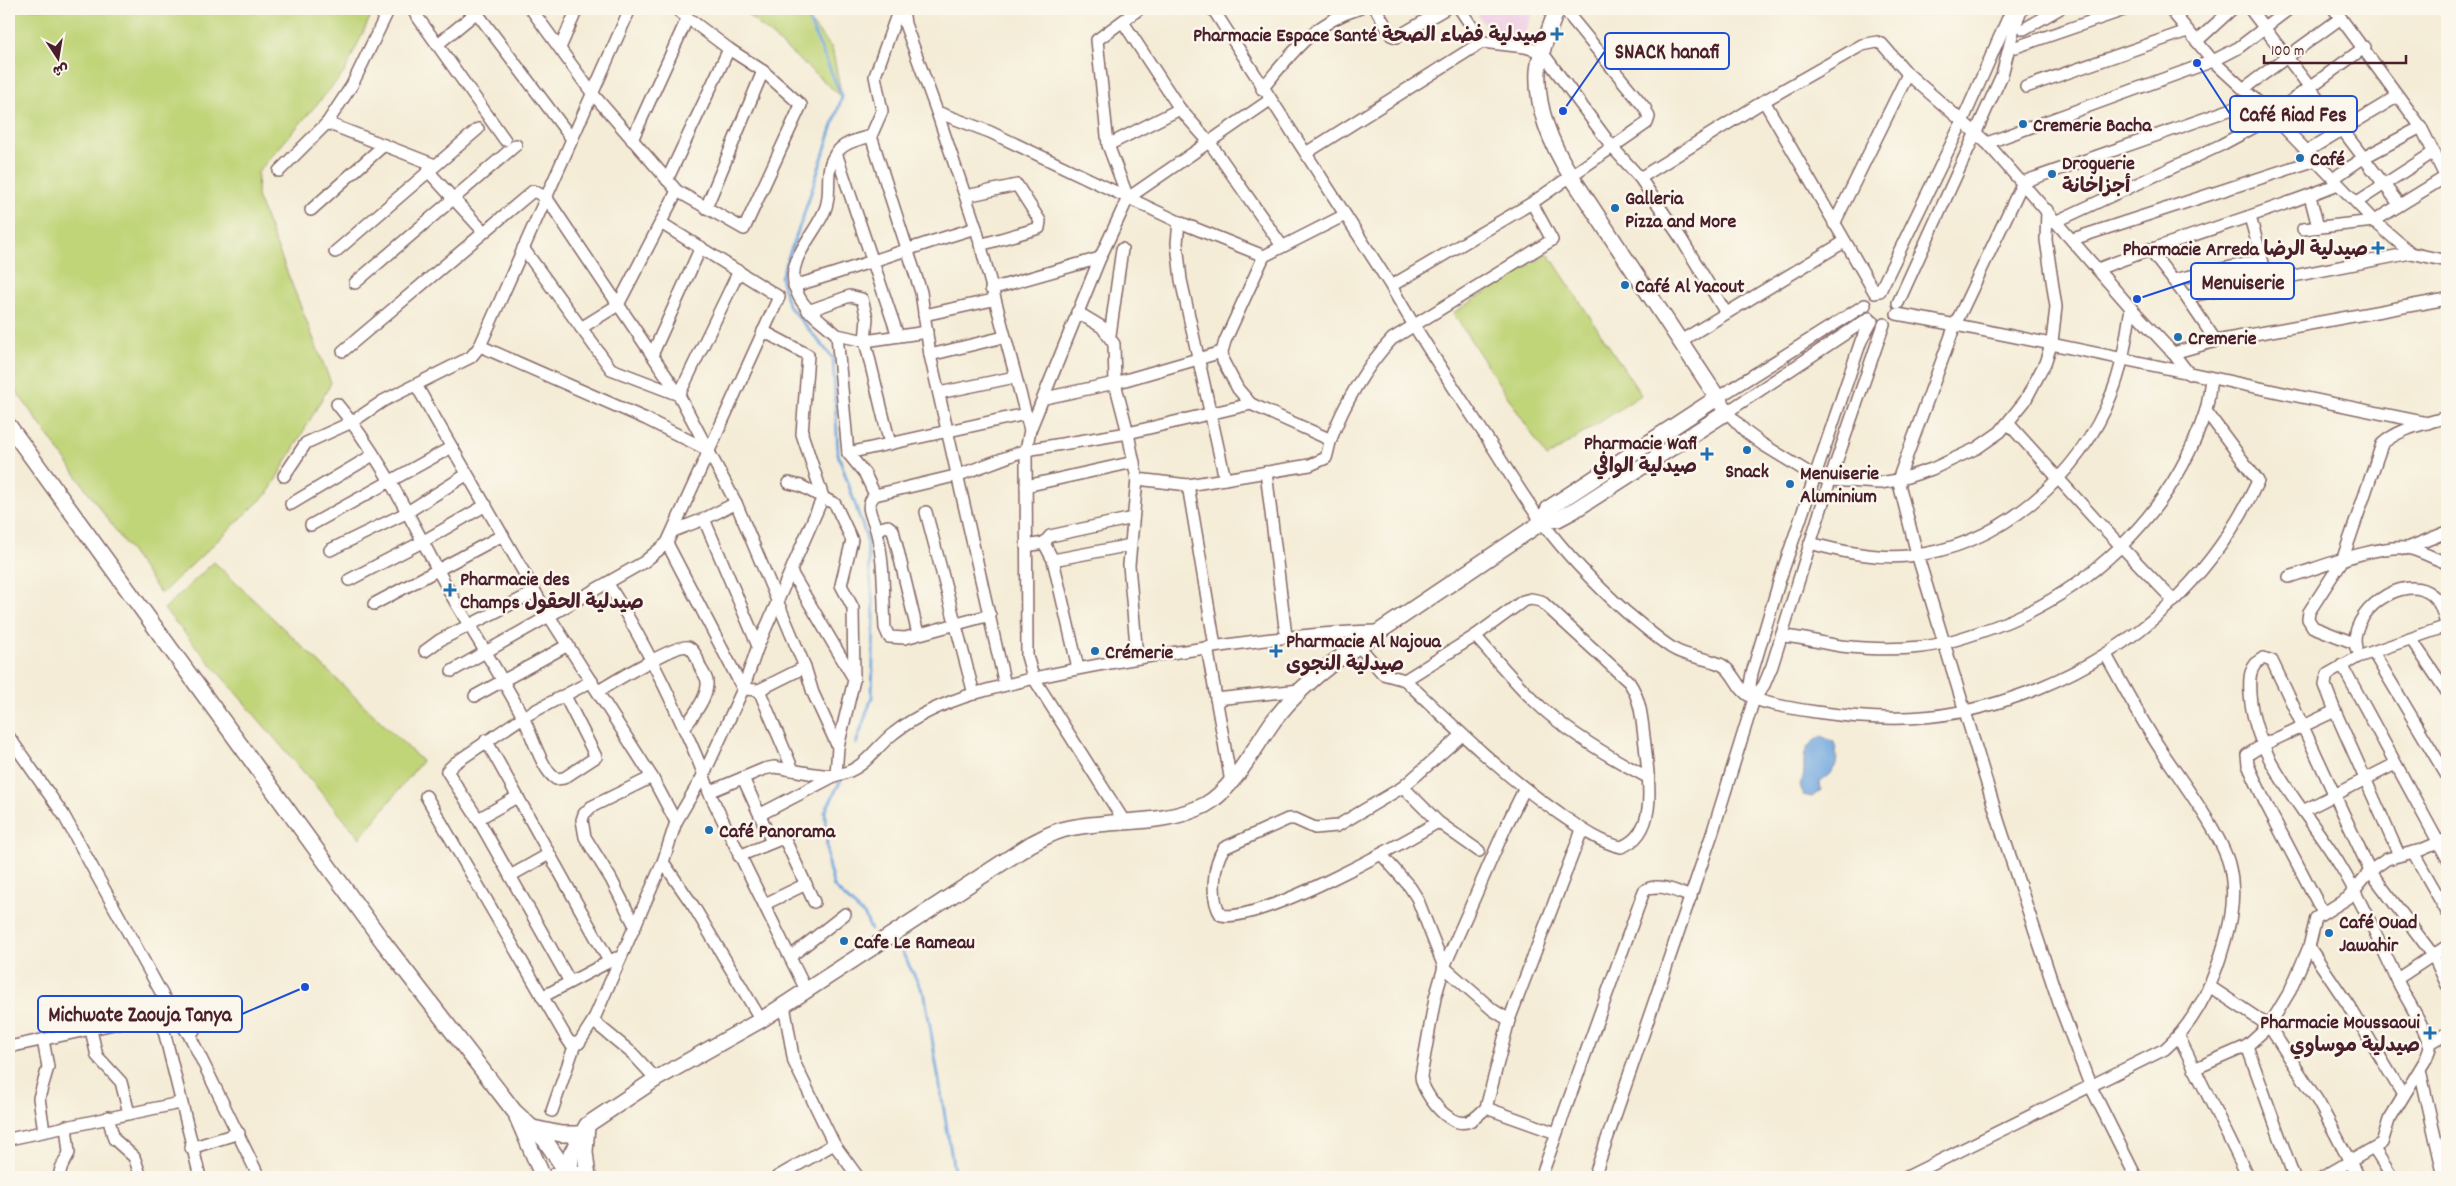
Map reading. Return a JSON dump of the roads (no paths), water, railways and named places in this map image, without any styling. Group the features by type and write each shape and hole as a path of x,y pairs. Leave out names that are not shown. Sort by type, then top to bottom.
{"street":[{"path":"279,171 327,123 352,85 388,9"},
{"path":"412,9 505,140"},
{"path":"531,9 592,93 677,191 744,229 801,105 763,71 729,49 676,9"},
{"path":"560,48 577,9"},
{"path":"284,476 306,443 352,422 383,401 471,357 480,346 630,9"},
{"path":"899,9 875,76 882,111 871,136 908,248 924,315 930,355 950,433 1005,685"},
{"path":"904,9 905,24 976,228 993,300 1030,430"},
{"path":"1128,198 1108,145 1097,40 1139,9"},
{"path":"1213,9 1262,89 1306,153 1391,286 1412,324 1542,522 1596,583 1635,619 1680,652 1724,666 1740,688 1754,699 1799,709 1879,719 1934,718 1965,712 2031,692 2078,671 2106,655 2148,626 2201,573 2224,543 2258,481 2206,411"},
{"path":"1262,89 1298,45 1313,31 1344,13 1358,9"},
{"path":"1376,9 1391,35 1397,37 1444,9"},
{"path":"1460,9 1482,42"},
{"path":"1557,9 1542,52 1538,70 1539,88 1545,119 1558,156 1727,412 1746,432 1814,476 1830,480 1880,483 1898,480 1932,469 1977,448 2008,423 2025,402 2037,380 2052,342 2056,307 2046,240 2047,210"},
{"path":"1391,286 1532,203 1614,148 1647,123 1648,112 1564,9"},
{"path":"1878,292 1962,120 2012,9"},
{"path":"532,1127 561,1134 583,1130 656,1080 761,1020 1031,844 1069,828 1164,817 1206,804 1231,782 1276,718 1300,690 1358,645 1542,522 1558,519 1573,511 1870,320 1884,324 1890,323 1898,309 2002,75 2014,28 2022,9"},
{"path":"2024,30 2059,9"},
{"path":"2016,47 2127,9"},
{"path":"2170,9 2213,61 2273,116 2374,221 2411,253"},
{"path":"2196,41 2232,9"},
{"path":"2250,9 2399,204"},
{"path":"1987,143 2213,61 2238,48 2289,9"},
{"path":"438,44 476,10 572,139"},
{"path":"2243,88 2286,58 2337,13 2421,127 2447,178 2399,204 2374,221 2303,229"},
{"path":"632,140 687,19"},
{"path":"1123,22 1180,109 1210,143 1282,246"},
{"path":"2026,87 2187,31"},
{"path":"1306,153 1482,42 1525,47 1542,52 1614,148 1640,178 1682,240 1726,313"},
{"path":"1640,178 1764,101 1870,42 1882,44 1908,74 1987,143 2131,308 2173,353 2189,374"},
{"path":"2057,221 2221,145 2273,116 2364,48"},
{"path":"667,180 729,49"},
{"path":"706,208 763,71"},
{"path":"1834,224 1908,74"},
{"path":"2307,151 2398,96"},
{"path":"1124,821 1033,678 1027,656 1026,450 1030,430 1045,398 1077,312 1128,198 1270,100"},
{"path":"1764,101 1844,242 1878,292"},
{"path":"2136,1177 2090,1085 2060,1006 1965,712 1898,480 1955,325 2023,182 2255,101"},
{"path":"1108,145 1180,109"},
{"path":"937,112 990,132 1179,222 1264,256"},
{"path":"327,123 384,145 431,168 484,232"},
{"path":"2098,269 2149,249 2310,196 2336,181 2363,158 2421,127"},
{"path":"335,252 478,129"},
{"path":"871,136 845,145 836,153 830,163 826,206 795,265 794,286 808,311 824,322 837,335 865,341 927,332"},
{"path":"311,210 384,145"},
{"path":"355,284 516,145"},
{"path":"2357,202 2434,152"},
{"path":"836,153 898,336"},
{"path":"2072,239 2316,160"},
{"path":"966,196 1017,185 1020,186 1040,221 1039,228 980,245"},
{"path":"344,351 532,191 546,197 679,395 736,503 805,667 813,693 838,747"},
{"path":"581,328 618,304 677,191"},
{"path":"2310,196 2318,227"},
{"path":"1137,479 1188,485 1266,472 1321,461 1326,458 1331,440 1350,398 1380,351 1392,338 1552,240 1532,203"},
{"path":"1331,440 1251,404 1238,389 1223,361 1222,352 1225,341 1264,256 1345,215"},
{"path":"2250,217 2268,281"},
{"path":"1179,222 1177,243 1181,280 1225,479"},
{"path":"452,671 644,562 667,543 702,470 708,450 779,297 661,223"},
{"path":"794,286 873,263 908,248 976,228"},
{"path":"1679,342 1844,242"},
{"path":"652,354 700,247"},
{"path":"523,248 611,369 679,395"},
{"path":"1110,335 1122,249"},
{"path":"2149,249 2186,297 2216,341"},
{"path":"2186,297 2411,253 2447,261"},
{"path":"991,288 1100,258"},
{"path":"2173,280 2262,260"},
{"path":"679,395 739,271"},
{"path":"1542,522 1549,508 1717,398 1865,305 1870,296 1878,292 1891,294 1898,309 1955,325 2052,342 2211,379 2428,422"},
{"path":"808,311 850,296 862,298 867,318 865,341 890,444"},
{"path":"2173,353 2216,341 2447,299"},
{"path":"924,315 993,300"},
{"path":"1754,699 1750,685 1756,657 1814,476 1870,320 1865,305"},
{"path":"1810,543 1834,550 1868,555 1918,554 1950,546 1990,529 2033,501 2059,480 2078,456 2096,427 2112,394 2123,358 2131,308"},
{"path":"1077,312 1095,322 1110,335 1114,344 1115,383 1128,433 1137,479 1131,545 1130,585 1138,657"},
{"path":"1594,1177 1731,778 1754,699 1767,679 1830,480 1884,324"},
{"path":"552,1112 575,1044 584,1037 593,1021 663,862 676,822 704,774 743,689 758,646 823,497 802,434 808,355 763,331"},
{"path":"1850,333 1861,341"},
{"path":"837,335 848,453 865,474 875,494"},
{"path":"930,355 1004,338"},
{"path":"480,346 646,419 708,450"},
{"path":"1045,398 1115,383 1198,357 1222,352"},
{"path":"940,393 1015,377"},
{"path":"1781,636 1842,646 1919,647 1945,642 1989,629 2038,608 2084,579 2121,546 2139,528 2170,487 2186,459 2206,411 2211,379"},
{"path":"416,385 450,448 504,535 549,616 652,777 676,822"},
{"path":"337,404 352,422 373,455 523,717 542,758 554,778 564,778 596,757 565,696"},
{"path":"990,615 918,634 895,638 889,637 886,634 880,548 876,529 868,508 869,501 875,494 959,475 1026,450 1128,433 1251,404"},
{"path":"848,453 950,433 1026,414"},
{"path":"2354,643 2313,627 2308,619 2309,612 2342,561 2382,444 2392,436 2447,417"},
{"path":"2008,423 2059,480 2174,601"},
{"path":"9,426 384,944 514,1111 545,1140 574,1176"},
{"path":"311,525 450,448"},
{"path":"291,504 373,455"},
{"path":"1026,486 1134,462"},
{"path":"1266,472 1286,636"},
{"path":"330,550 406,513 466,474"},
{"path":"789,483 835,504 852,540 841,585 853,608 854,680 838,747 836,776"},
{"path":"1188,485 1211,647 1216,699 1231,782"},
{"path":"673,531 704,519 736,503"},
{"path":"349,580 422,542 486,505"},
{"path":"926,512 974,694"},
{"path":"1026,546 1044,543 1050,536 1133,518"},
{"path":"704,519 758,646"},
{"path":"876,529 888,526 893,530 918,634"},
{"path":"2289,577 2385,549 2405,548 2447,532"},
{"path":"374,604 504,535"},
{"path":"667,543 743,689"},
{"path":"1044,543 1053,560 1078,668"},
{"path":"1053,560 1131,545"},
{"path":"2405,548 2447,563"},
{"path":"791,572 854,680"},
{"path":"608,584 632,623 651,661 704,774 708,792 806,990"},
{"path":"2358,657 2354,643 2358,624 2369,608 2378,600 2403,590 2415,589 2432,594 2441,607 2447,626 2358,657 2328,674 2325,685 2399,855"},
{"path":"425,651 440,640 471,627 535,592"},
{"path":"1358,645 1383,674 1405,680 1462,735 1524,790 1582,830 1613,845 1629,844 1635,838 1648,810 1648,778 1640,709 1634,689 1541,601 1531,599 1523,601 1475,636 1405,680"},
{"path":"761,814 836,776 862,766 893,733 946,703 974,694 1033,678 1138,657 1286,636 1379,631"},
{"path":"1475,636 1542,708 1592,746 1648,778"},
{"path":"2411,639 2447,692"},
{"path":"475,696 568,645"},
{"path":"570,982 478,819 447,771 448,768 486,740 523,717 565,696 595,686 680,647 687,647 693,650 707,680 706,690 684,729"},
{"path":"2373,652 2447,776"},
{"path":"1907,1177 2090,1085 2153,1056 2178,1037 2196,1014 2210,986 2232,916 2233,900 2227,858 2202,812 2155,740 2106,655"},
{"path":"2323,1177 2382,1143 2389,1120 2429,1053 2429,1044 2355,890 2271,764 2256,725 2249,683 2253,666 2263,658 2272,661 2370,871 2433,955 2447,985"},
{"path":"2342,665 2395,764 2443,841 2447,858"},
{"path":"743,689 760,690 805,667"},
{"path":"760,690 794,770"},
{"path":"1216,699 1300,690"},
{"path":"2323,913 2278,831 2248,765 2248,752 2335,711"},
{"path":"1438,822 1382,855 1296,895 1240,916 1221,915 1217,909 1214,895 1219,857 1224,848 1288,819 1295,819 1315,828 1337,826 1403,787 1462,735"},
{"path":"9,737 63,814 163,996 191,1038 259,1177"},
{"path":"486,740 609,961"},
{"path":"2303,811 2395,764"},
{"path":"708,792 764,769 774,767 836,776"},
{"path":"635,926 611,879 585,837 582,820 584,814 591,807 652,777"},
{"path":"743,778 761,814 772,842"},
{"path":"1403,787 1438,822 1480,851"},
{"path":"1524,790 1506,826 1444,967 1435,998 1421,1084 1424,1091 1435,1104 1457,1122 1475,1119 1486,1108 1509,1020 1582,830"},
{"path":"426,796 566,1037 570,1043 575,1044"},
{"path":"478,819 517,797"},
{"path":"739,856 782,839 786,842 814,902"},
{"path":"2194,1069 2247,1046 2268,1026 2290,991 2308,947 2313,923 2323,913 2336,906 2355,890 2370,871 2387,859 2443,841"},
{"path":"2413,852 2447,912"},
{"path":"510,876 549,854"},
{"path":"1382,855 1410,887 1444,967 1493,1010 1509,1020"},
{"path":"663,862 709,932 761,1020"},
{"path":"765,904 806,884"},
{"path":"1541,1177 1644,891 1650,886 1658,886 1691,897"},
{"path":"790,957 845,914"},
{"path":"2397,979 2447,946"},
{"path":"2308,947 2353,1012 2403,1095"},
{"path":"542,997 622,956"},
{"path":"2210,986 2268,1026 2319,1103 2348,1162 2358,1177"},
{"path":"784,1005 794,1062 834,1144 858,1177"},
{"path":"9,1047 141,1018 153,1018 160,1022 165,1034 191,1148 200,1177"},
{"path":"593,1021 633,1054 656,1080"},
{"path":"191,1038 192,1032 197,1026"},
{"path":"91,1030 97,1056 120,1082 129,1113"},
{"path":"2429,1044 2447,1036"},
{"path":"2178,1037 2248,1177"},
{"path":"43,1040 48,1067 39,1098 44,1131"},
{"path":"2247,1046 2294,1177"},
{"path":"2420,1070 2444,1177"},
{"path":"9,1139 180,1103"},
{"path":"1486,1108 1556,1133"},
{"path":"514,1111 543,1177"},
{"path":"108,1117 114,1139 134,1157 141,1177"},
{"path":"59,1177 61,1168 69,1153 66,1126"},
{"path":"574,1176 571,1154 583,1130"},
{"path":"191,1148 239,1133"},
{"path":"777,1177 834,1144"},
{"path":"2374,1149 2392,1177"}],"water":[{"path":"1821,736 1834,742 1837,755 1836,765 1820,782 1821,790 1812,797 1803,795 1800,784 1804,775 1804,756 1810,744"}],"waterway":[{"path":"804,9 842,97 803,217 781,277 788,305 833,358 838,454 866,536 874,614 872,697 856,744"},
{"path":"842,778 825,812 828,864 834,887 865,916 871,930"},
{"path":"901,950 925,996 955,1177"}],"place":[{"name":"Pharmacie Espace Santé صيدلية فضاء الصحة","path":"1557,34"},
{"name":"Café Riad Fes","path":"2197,63"},
{"name":"SNACK hanafi","path":"1563,111"},
{"name":"Cremerie Bacha","path":"2023,124"},
{"name":"Café","path":"2300,158"},
{"name":"Droguerie أجزاخانة","path":"2052,174"},
{"name":"Galleria Pizza and More","path":"1615,208"},
{"name":"Pharmacie Arreda صيدلية الرضا","path":"2378,248"},
{"name":"Café Al Yacout","path":"1625,285"},
{"name":"Menuiserie","path":"2137,299"},
{"name":"Cremerie","path":"2178,337"},
{"name":"Snack","path":"1747,450"},
{"name":"Pharmacie Wafi صيدلية الوافي","path":"1707,454"},
{"name":"Menuiserie Aluminium","path":"1790,484"},
{"name":"Pharmacie des Champs صيدلية الحقول","path":"450,590"},
{"name":"Crémerie","path":"1095,651"},
{"name":"Pharmacie Al Najoua صيدلية النجوى","path":"1276,651"},
{"name":"Café Panorama","path":"709,830"},
{"name":"Café Ouad Jawahir","path":"2329,933"},
{"name":"Cafe Le Rameau","path":"844,941"},
{"name":"Michwate Zaouja Tanya","path":"305,987"},
{"name":"Pharmacie Moussaoui صيدلية موساوي","path":"2430,1033"}]}
